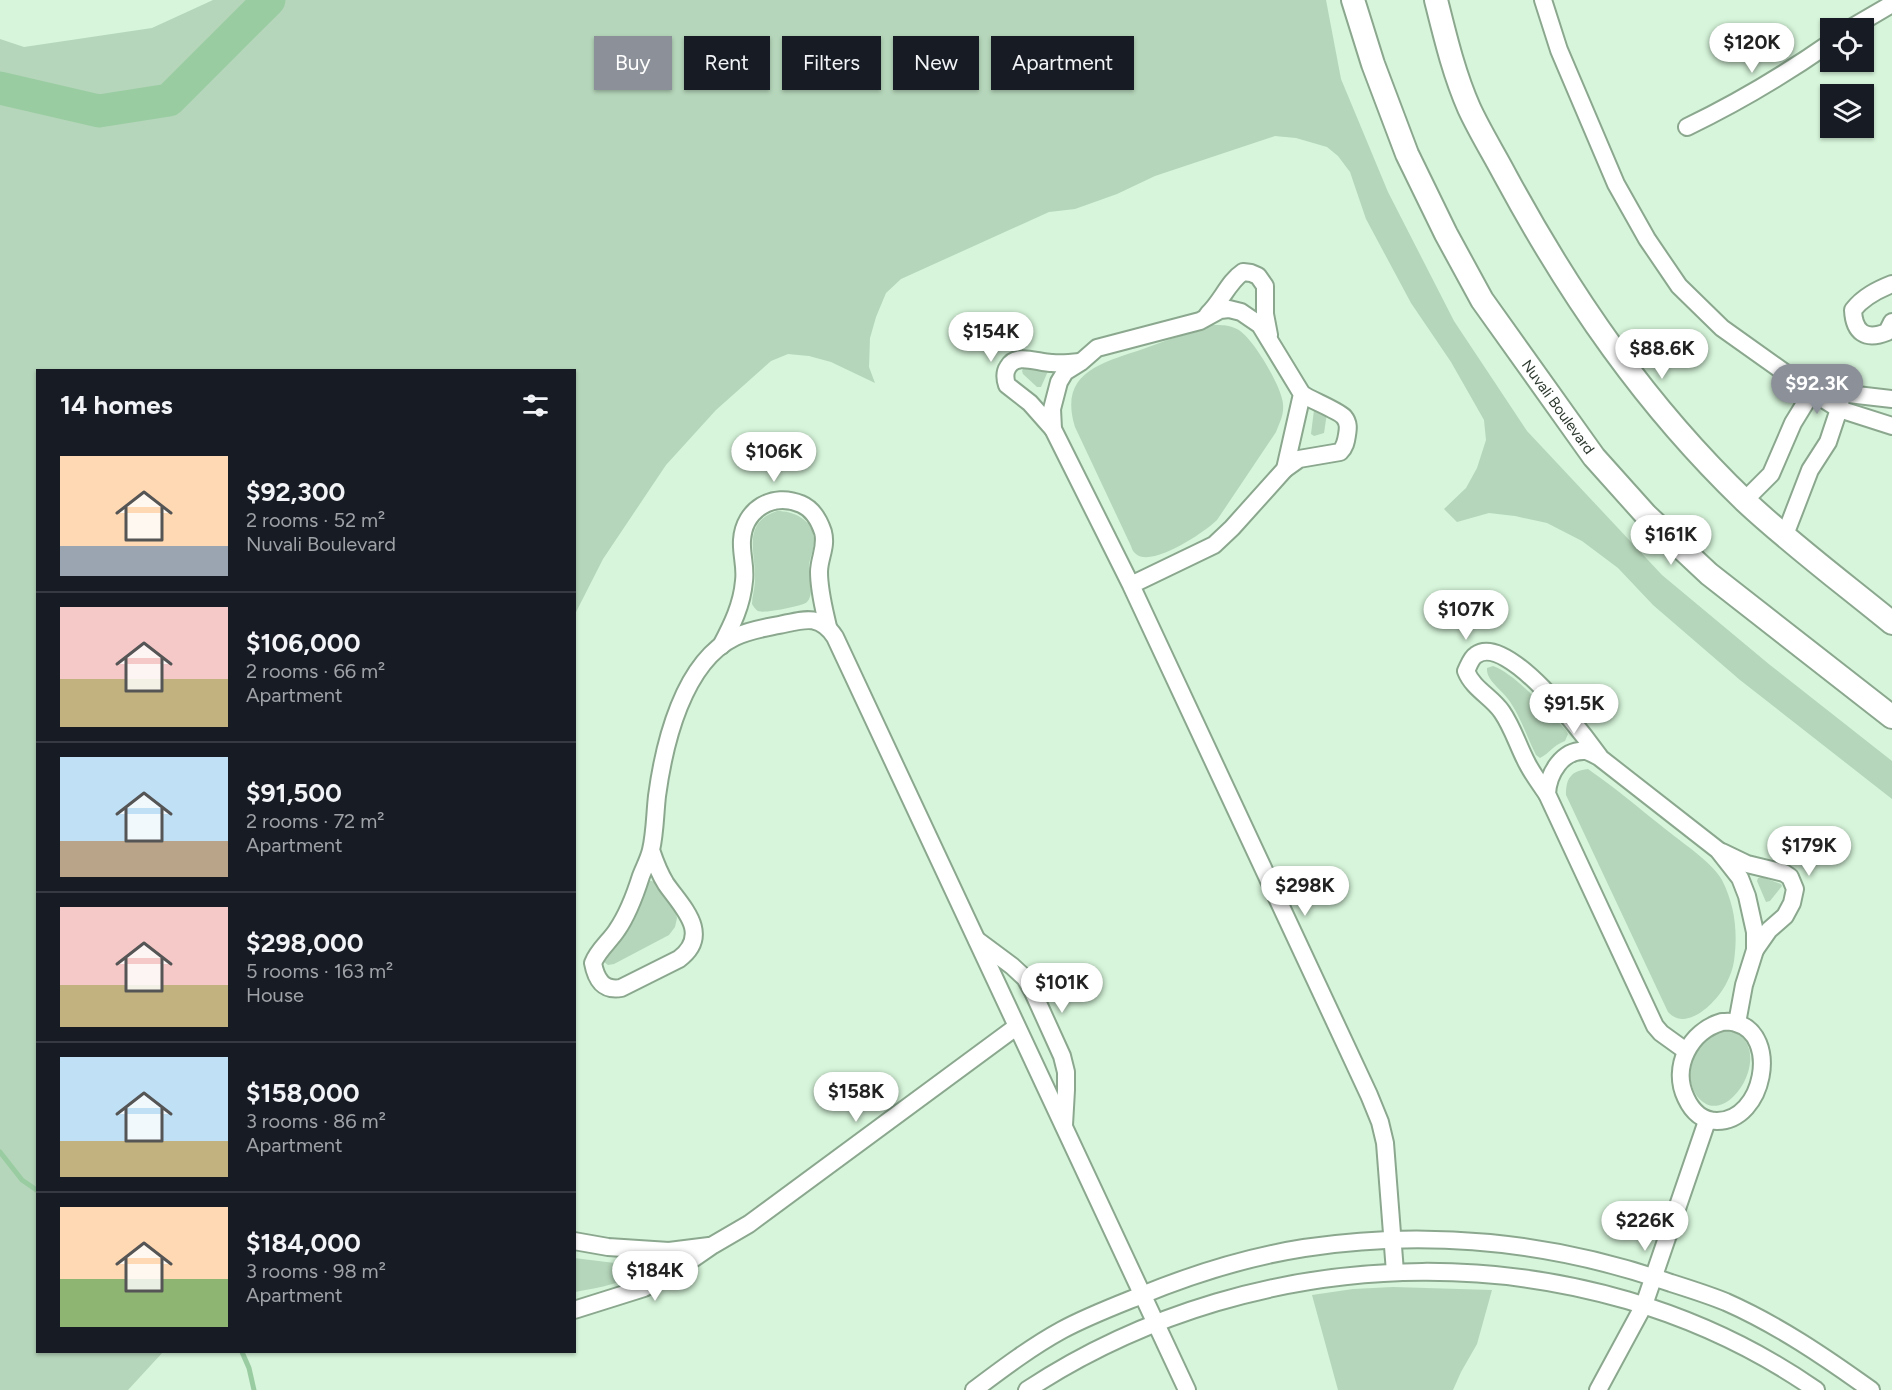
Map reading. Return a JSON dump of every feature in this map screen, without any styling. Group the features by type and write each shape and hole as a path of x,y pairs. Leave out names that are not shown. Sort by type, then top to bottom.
{"main road":[{"name":"Nuvali Boulevard","path":"1353,0 1373,64 1407,154 1446,234 1482,300 1594,457 1646,515 1709,574 1892,717"},
{"path":"1436,0 1450,56 1469,108 1533,227 1588,316 1634,377 1691,444 1745,500 1892,623"}],"street":[{"path":"1543,0 1559,50 1611,174 1647,240 1678,286 1722,328 1812,392 1840,401 1892,426"},
{"path":"1868,18 1892,4"},
{"path":"1687,127 1759,90 1820,50"},
{"path":"1200,321 1216,307 1232,280 1244,272 1251,273 1263,280 1265,286 1266,326 1273,344"},
{"path":"1892,284 1878,289 1860,301 1853,310 1853,321 1858,330 1867,335 1877,336 1887,332 1892,322"},
{"path":"1053,429 1052,408 1059,382 1065,372 1081,362 1096,348 1200,321 1220,310 1230,309 1241,312 1260,325 1302,394 1345,417 1348,425 1345,447 1340,452 1299,459 1285,469 1214,545 1131,585"},
{"path":"1081,362 1051,363 1019,359 1012,361 1005,373 1007,385 1030,403 1053,429 1131,585 1369,1095 1380,1122 1385,1143 1395,1272"},
{"path":"1745,500 1771,474 1793,423 1812,392"},
{"path":"1285,469 1302,394"},
{"path":"1840,401 1892,399"},
{"path":"1785,535 1810,470 1828,442 1840,401"},
{"path":"721,646 734,621 742,595 745,573 741,550 742,537 752,514 769,501 779,500 802,505 812,511 818,520 825,541 819,571 828,627"},
{"path":"651,850 660,874 692,921 694,938 686,954 679,959 621,988 610,989 598,979 593,963 629,910 651,850 666,745 689,685 704,663 733,638 750,631 808,619 819,621 828,627 835,637 1187,1390"},
{"path":"1599,757 1560,705 1510,660 1496,653 1484,652 1476,655 1466,671 1469,679 1502,711 1528,764 1547,794 1655,1026 1686,1051"},
{"path":"1547,794 1548,782 1559,762 1577,752 1587,751 1599,757 1718,850 1735,860 1784,873 1790,877 1795,889 1792,903 1785,916 1769,930 1755,950"},
{"path":"1718,850 1740,878 1747,896 1755,932 1755,950 1744,986 1737,1023"},
{"path":"975,939 1012,966 1025,978 1033,992 1062,1056 1066,1072 1064,1129"},
{"path":"1737,1023 1750,1032 1761,1054 1762,1065 1756,1093 1740,1113 1729,1120 1707,1121 1696,1114 1683,1092 1682,1065 1686,1051 1690,1043 1712,1024 1737,1023"},
{"path":"576,1309 645,1288 749,1224 1016,1027"},
{"path":"1598,1390 1644,1305 1707,1121"},
{"path":"974,1390 1061,1330 1142,1295 1235,1263 1280,1253 1303,1248 1394,1239 1473,1241 1560,1252 1655,1277 1726,1302 1768,1323 1817,1352 1871,1390"},
{"path":"576,1241 608,1247 669,1251 713,1245"},
{"path":"1028,1390 1131,1332 1180,1314 1244,1295 1307,1280 1370,1273 1451,1271 1554,1283 1644,1305 1712,1331 1816,1390"}],"green space":[{"path":"213,0 1326,0 1341,79 1388,192 1454,321 1527,431 1662,575 1770,665 1892,761 1892,799 1740,680 1653,605 1618,568 1582,541 1547,523 1515,516 1489,513 1457,522 1444,509 1466,488 1477,468 1486,440 1484,420 1451,362 1411,303 1366,219 1350,172 1338,156 1327,147 1296,138 1275,136 1155,176 1117,194 1075,209 1049,212 901,279 886,293 870,338 869,367 875,383 831,362 809,356 788,354 771,361 716,410 666,465 603,559 576,612 576,369 36,369 36,1353 162,1353 128,1390 0,1390 0,39 24,47 152,28"},
{"path":"1209,325 1234,327 1250,341 1278,386 1283,412 1276,432 1217,520 1178,547 1165,553 1144,557 1133,550 1075,427 1071,408 1073,394 1078,382 1099,365"},
{"path":"1026,363 1049,369 1041,387 1037,387 1023,374"},
{"path":"1318,408 1327,413 1324,433 1314,436 1311,434 1314,410"},
{"path":"777,511 801,517 810,526 814,538 809,565 811,594 804,604 761,612 752,604 755,580 754,531 766,516"},
{"path":"1493,666 1512,677 1566,730 1568,734 1565,741 1540,758 1536,755 1512,705 1487,672 1487,668"},
{"path":"1588,769 1704,860 1722,880 1733,909 1735,950 1733,966 1717,998 1693,1017 1676,1018 1668,1012 1566,795 1568,780 1571,776"},
{"path":"1762,877 1782,886 1770,901 1766,902 1757,881"},
{"path":"648,880 655,882 675,910 677,918 675,927 669,935 608,965 599,958"},
{"path":"1723,1026 1736,1032 1747,1043 1750,1058 1748,1073 1741,1088 1730,1099 1718,1105 1706,1104 1692,1087 1690,1063 1702,1039"},
{"path":"576,1258 635,1266 637,1271 632,1276 617,1283 576,1292"},
{"path":"1393,1287 1492,1290 1477,1344 1453,1390 1338,1390 1312,1295 1353,1289"}],"waterway":[{"path":"0,88 99,111 169,100 269,0"},
{"path":"0,1152 22,1180 36,1190"},
{"path":"242,1353 254,1390"}]}
